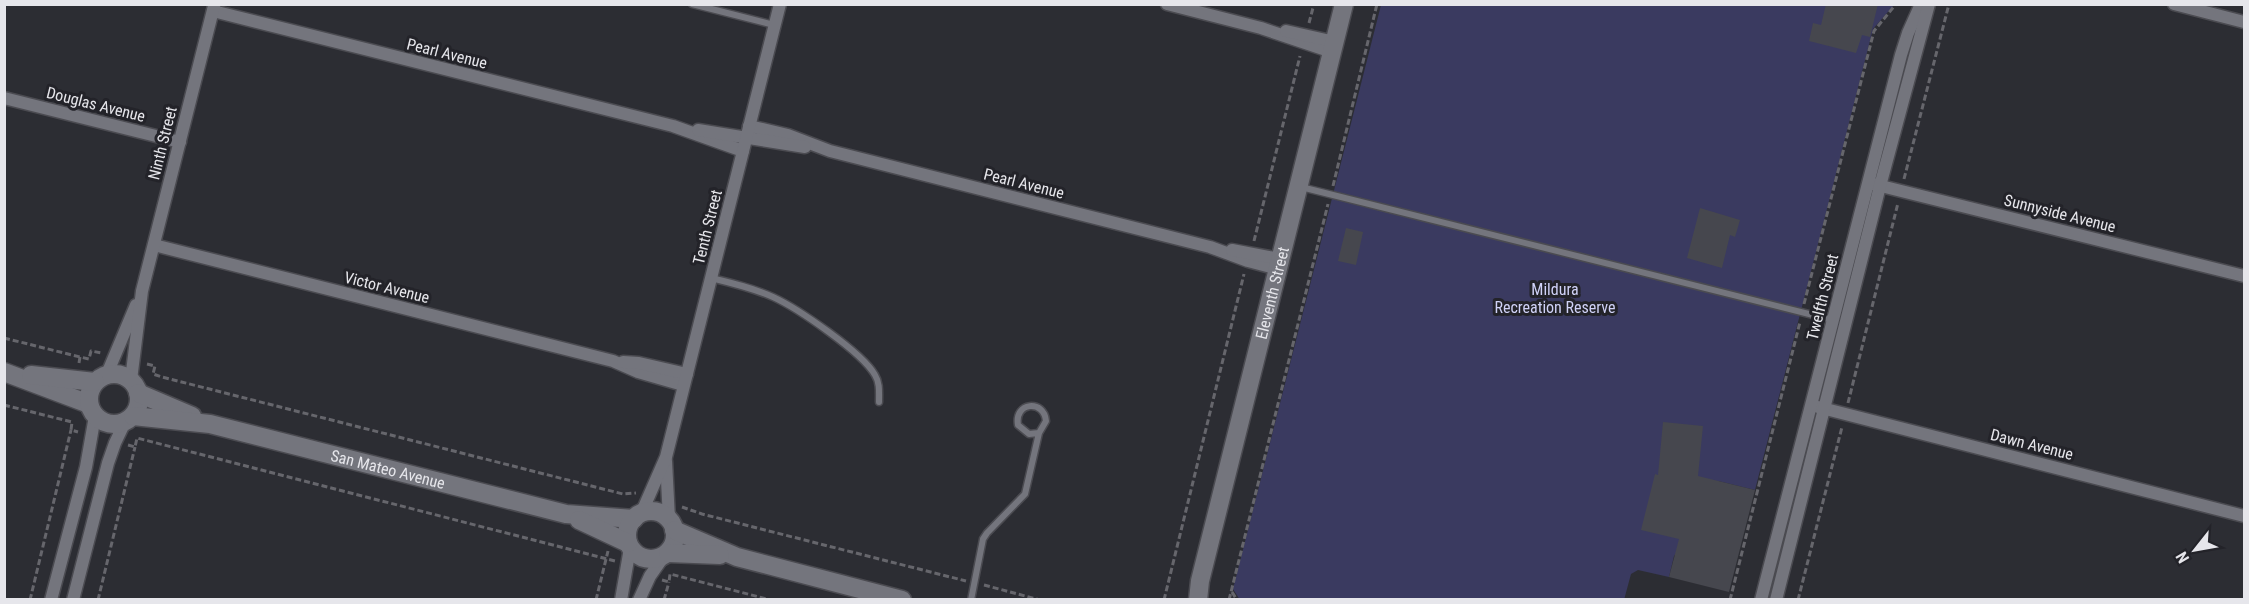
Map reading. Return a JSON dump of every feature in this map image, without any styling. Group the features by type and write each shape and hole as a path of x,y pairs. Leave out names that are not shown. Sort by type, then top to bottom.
{"street":[{"name":"Tenth Street","path":"637,516 650,496 666,457 780,4"},
{"path":"1167,4 1334,47"},
{"name":"Eleventh Street","path":"1192,600 1199,590 1344,4"},
{"name":"Twelfth Street","path":"1761,600 1904,44 1921,4"},
{"name":"Twelfth Street","path":"1776,600 1880,186 1929,4"},
{"path":"2174,4 2244,22"},
{"name":"Pearl Avenue","path":"213,8 673,126 743,151"},
{"name":"Ninth Street","path":"135,386 132,360 142,291 213,8"},
{"name":"Douglas Avenue","path":"4,98 180,142"},
{"name":"Pearl Avenue","path":"673,126 748,131 1279,264"},
{"name":"Sunnyside Avenue","path":"1867,183 2244,276"},
{"name":"Victor Avenue","path":"154,245 613,361 638,372 685,380"},
{"name":"Ninth Street","path":"101,378 114,356 142,291"},
{"path":"5,372 75,380 124,375 135,386 139,401 115,443 73,600"},
{"path":"5,372 92,410 109,424 129,419"},
{"path":"51,600 92,436 90,388 101,378"},
{"name":"San Mateo Avenue","path":"135,386 210,424"},
{"name":"Dawn Avenue","path":"1811,405 2244,516"},
{"name":"San Mateo Avenue","path":"129,419 210,424 566,514 637,516"},
{"name":"Tenth Street","path":"666,457 667,500 671,524"},
{"path":"621,600 629,552 628,530 637,516 656,512 671,524 737,556 902,600"},
{"name":"San Mateo Avenue","path":"566,514 629,552"},
{"path":"639,600 650,576 672,546 671,524"},
{"path":"629,552 649,559 666,554 737,556"}],"lane":[{"path":"692,4 775,25"},
{"path":"1299,186 1833,320"},
{"path":"711,278 774,297 822,328 860,358 874,373 878,380 879,402"},
{"path":"970,600 983,539 1025,494 1039,433 1047,421 1044,412 1037,406 1028,405 1020,411 1018,425 1025,432 1039,433"}],"path":[{"path":"1164,600 1314,4"},
{"path":"1229,600 1377,4"},
{"path":"1730,600 1874,31 1896,4"},
{"path":"1798,600 1949,4"},
{"path":"4,338 89,359 91,351 114,356"},
{"path":"75,380 80,357"},
{"path":"132,360 155,366 153,374 162,377 622,494 638,493 650,496"},
{"path":"4,405 72,422 30,600"},
{"path":"71,430 92,436"},
{"path":"98,600 137,438 606,558 629,552"},
{"path":"115,443 135,447"},
{"path":"667,500 694,512 1040,600"},
{"path":"596,600 606,558"},
{"path":"664,600 670,574 771,600"},
{"path":"650,576 669,582"},
{"path":"1231,590 1236,600"}],"green space":[{"name":"Mildura Recreation Reserve","path":"1381,5 1894,5 1873,29 1755,490 1718,481 1688,539 1674,556 1669,577 1638,570 1631,574 1624,600 1240,600 1233,589"}],"building":[{"path":"1826,4 1878,4 1870,37 1862,35 1856,53 1809,41 1813,23 1821,25"},
{"path":"1700,208 1740,220 1735,237 1730,235 1722,268 1687,258"},
{"path":"1346,228 1363,232 1356,265 1338,261"},
{"path":"1663,422 1703,426 1698,476 1755,490 1729,592 1669,577 1679,539 1641,530 1655,474 1658,475"}]}
